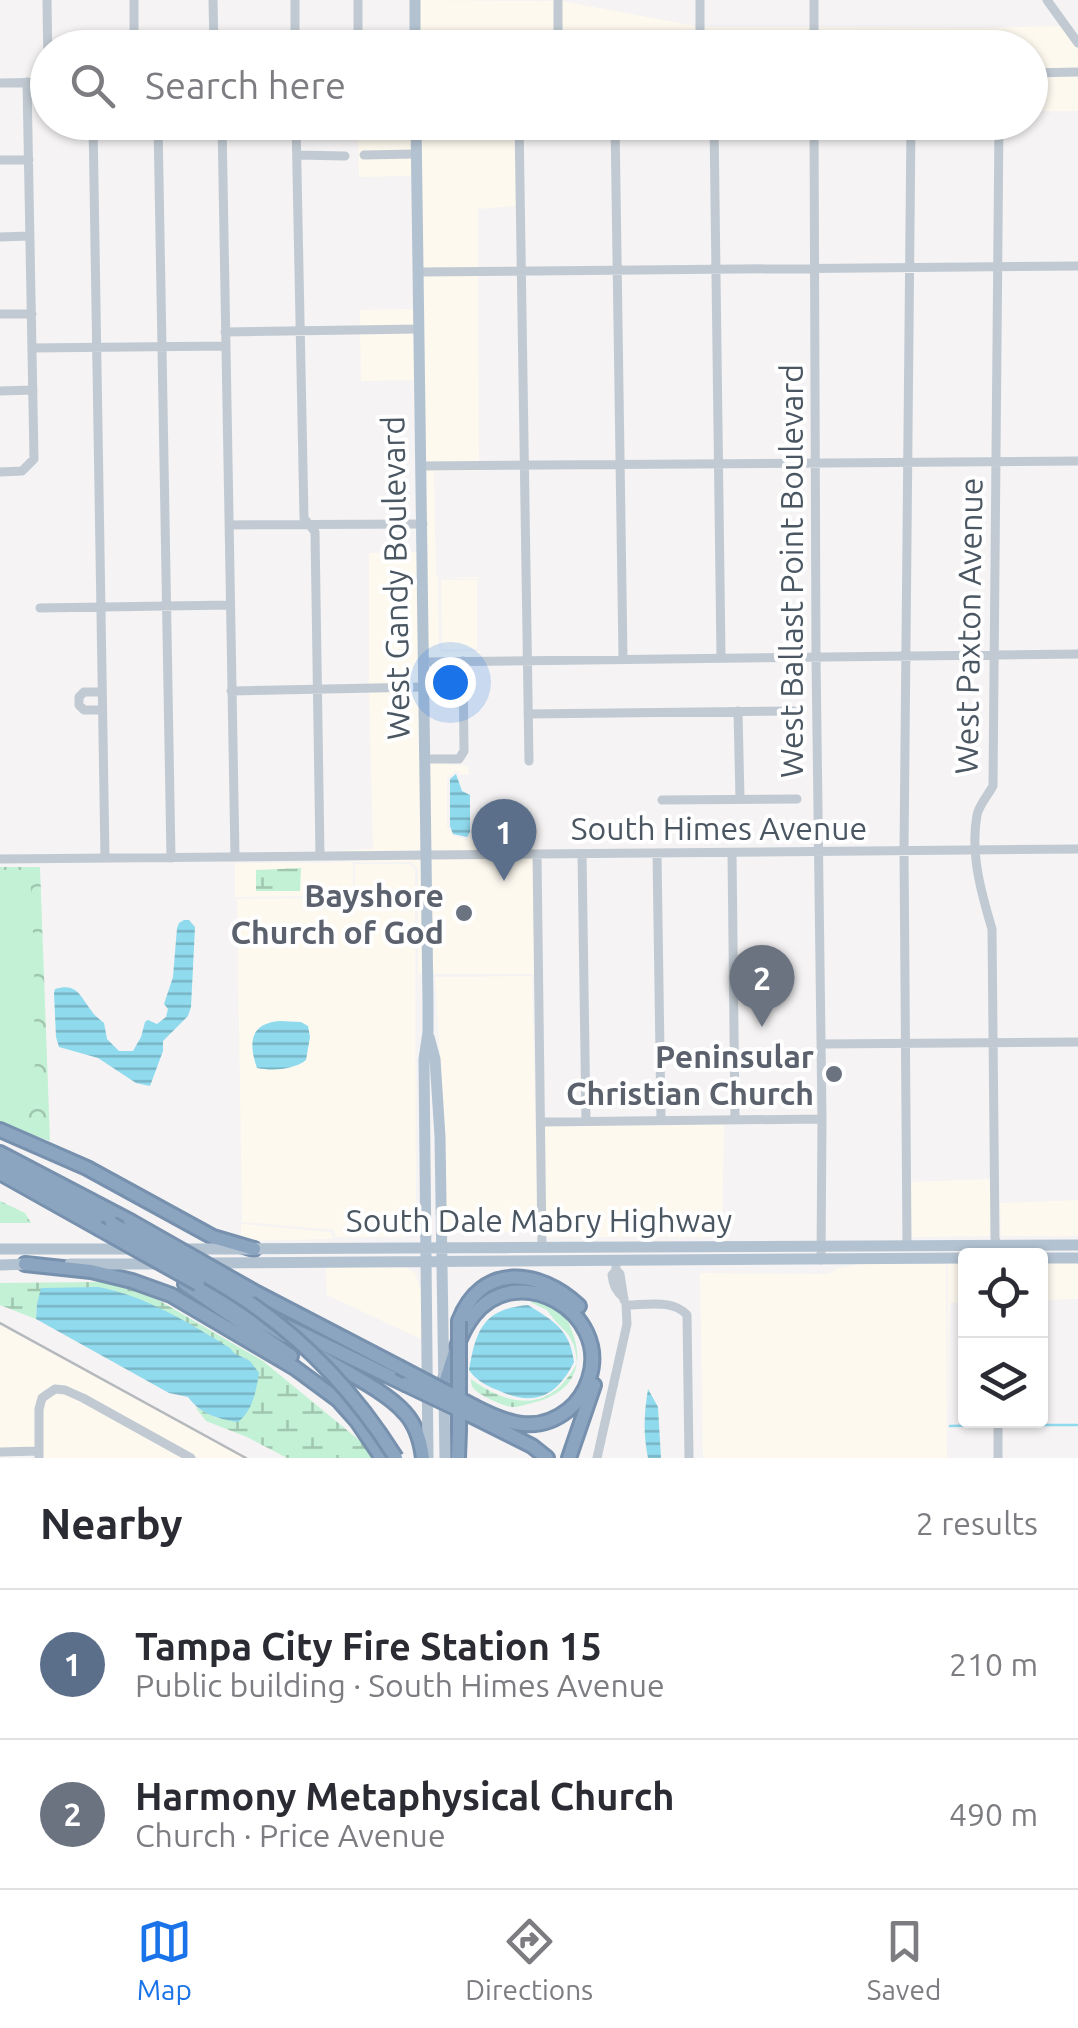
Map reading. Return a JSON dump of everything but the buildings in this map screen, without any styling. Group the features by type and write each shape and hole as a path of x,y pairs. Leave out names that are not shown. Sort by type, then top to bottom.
{"highway":[{"path":"0,1130 86,1168 214,1236 254,1249"},
{"path":"0,1153 399,1367 547,1458"},
{"path":"0,1163 307,1369 357,1421 382,1458"},
{"path":"0,1173 198,1284 395,1404 413,1425 425,1458"},
{"path":"0,1183 228,1288 316,1357 353,1397 396,1458"},
{"path":"24,1264 91,1271 142,1284 180,1300 295,1368 338,1399"},
{"path":"458,1458 459,1321 480,1289 495,1280 513,1278 535,1280 573,1300 584,1311 597,1336 599,1364 569,1458"},
{"path":"198,1284 405,1384 472,1411 522,1425 550,1421 572,1407 587,1385 593,1356 586,1329 568,1307 543,1294 514,1292 490,1300 467,1325 444,1386"}],"main road":[{"path":"415,0 415,30"},
{"name":"West Gandy Boulevard","path":"416,140 428,1032 424,1058 425,1458"},
{"name":"West Gandy Boulevard","path":"428,1032 435,1059 440,1137 444,1458"},
{"name":"South Dale Mabry Highway","path":"1013,1248 1078,1244"},
{"path":"616,1246 616,1266"},
{"path":"708,1246 708,1262"},
{"name":"South Dale Mabry Highway","path":"0,1264 402,1262 442,1248 962,1248"},
{"name":"South Dale Mabry Highway","path":"0,1249 254,1249 426,1255 442,1262 616,1266 958,1257"},
{"path":"1048,1258 1078,1258"},
{"path":"402,1262 417,1271 426,1295"},
{"path":"442,1292 454,1273 478,1262"}],"street":[{"path":"47,0 47,30"},
{"path":"134,0 134,30"},
{"path":"214,0 214,30"},
{"path":"295,0 295,30"},
{"path":"358,0 358,30"},
{"path":"558,0 558,30"},
{"path":"700,0 700,30"},
{"path":"814,0 814,30"},
{"path":"1046,0 1078,43"},
{"path":"1048,72 1078,72"},
{"path":"0,83 28,82 34,459 22,472 0,472"},
{"path":"94,140 105,858"},
{"path":"158,140 170,858"},
{"path":"222,140 235,857"},
{"path":"297,140 304,518 315,532 320,856"},
{"path":"519,140 529,761"},
{"path":"615,140 623,658"},
{"path":"714,140 720,658"},
{"name":"West Ballast Point Boulevard","path":"814,140 821,1260"},
{"path":"908,1245 904,852 911,140"},
{"name":"West Paxton Avenue","path":"998,140 994,786 977,812 976,851 978,884 992,928 998,1248"},
{"path":"364,155 416,154"},
{"path":"297,155 345,156"},
{"path":"0,160 29,160"},
{"path":"0,237 30,236"},
{"path":"419,272 1078,266"},
{"path":"0,314 32,314"},
{"path":"226,332 420,329"},
{"path":"32,348 226,346"},
{"path":"0,391 33,390"},
{"path":"422,466 1078,460"},
{"path":"228,525 422,524"},
{"path":"40,608 230,605"},
{"path":"424,662 1078,654"},
{"path":"425,759 459,759 464,751 463,661"},
{"path":"231,691 424,686"},
{"path":"101,692 84,692 79,697 84,710 102,710"},
{"path":"528,714 794,710"},
{"path":"738,711 740,799"},
{"path":"662,800 797,799"},
{"name":"South Himes Avenue","path":"0,858 1078,849"},
{"path":"732,853 735,1119"},
{"path":"537,854 542,1247"},
{"path":"582,854 586,1121"},
{"path":"657,854 661,1120"},
{"path":"821,1044 1078,1042"},
{"path":"540,1122 822,1118"},
{"path":"597,1458 626,1324 625,1302 613,1284 616,1266"},
{"path":"625,1302 675,1304 688,1315 689,1458"},
{"path":"0,1452 39,1455 39,1409 42,1398 55,1388 83,1398 190,1458"},
{"path":"998,1428 998,1458"}],"shaded area":[{"path":"419,0 554,1 554,30 419,30"},
{"path":"561,1 696,26 696,30 562,30"},
{"path":"1061,26 1078,49 1078,69 1048,69 1048,30 818,30 818,27"},
{"path":"704,27 810,27 810,30"},
{"path":"1078,75 1078,111 1048,111 1048,76"},
{"path":"358,140 413,140 413,150 360,153 361,158 413,157 413,176 359,177"},
{"path":"420,140 516,140 517,206 478,209 478,268 422,268"},
{"path":"422,275 478,275 479,462 425,463"},
{"path":"415,309 416,326 360,326 360,310"},
{"path":"360,332 416,332 416,380 361,381"},
{"path":"425,469 479,469 434,474 436,576 480,579 438,579 439,649 480,651 480,657 428,658"},
{"path":"419,552 421,683 369,684 369,553"},
{"path":"441,580 477,580 477,649 442,649"},
{"path":"421,690 422,850 337,850 373,849 369,691"},
{"path":"429,762 468,766 469,774 455,771 447,778 447,826 453,836 485,840 485,851 430,850"},
{"path":"422,857 424,972 419,974 418,999 418,869 411,862 353,862 353,896 235,897 235,863"},
{"path":"430,857 534,858 535,976 431,971"},
{"path":"355,864 409,864 415,869 416,1231 403,1237 335,1237 334,1230 242,1222 237,899 355,898"},
{"path":"532,976 538,1231 446,1233 445,1133 435,977"},
{"path":"724,1123 722,1237 546,1237 545,1125"},
{"path":"992,1179 993,1236 912,1237 910,1182"},
{"path":"1078,1200 1078,1236 1001,1236 1000,1203"},
{"path":"241,1224 331,1232 333,1239 241,1241"},
{"path":"1048,1261 1078,1261 1078,1299 1048,1300"},
{"path":"948,1262 958,1262 958,1302 950,1303 949,1419"},
{"path":"859,1264 946,1264 947,1458 703,1458 700,1273 829,1274"},
{"path":"403,1265 415,1273 423,1296 423,1340 327,1295 326,1266"},
{"path":"0,1325 246,1458 198,1458 85,1396 53,1386 38,1397 35,1448 0,1449"},
{"path":"56,1392 81,1401 184,1458 43,1458 45,1399"}],"green space":[{"path":"0,867 40,867 50,1141 0,1124"},
{"path":"301,868 300,891 256,891 256,870"},
{"path":"30,870 35,1106 0,1096 0,871"},
{"path":"0,1201 25,1213 31,1223 0,1223"},
{"path":"104,1282 135,1287 263,1361 376,1454 372,1458 287,1458 206,1421 195,1407 219,1419 250,1361 233,1353 37,1304 36,1319 0,1305 0,1283"},
{"path":"538,1300 566,1318 574,1337 577,1362 574,1344 567,1333 547,1310 530,1302"},
{"path":"577,1363 562,1390 517,1407 491,1400 471,1383 471,1379 501,1396 530,1401 555,1390"}],"water":[{"path":"456,774 462,791 470,795 467,837 453,834 450,826 450,779"},
{"path":"184,920 195,927 191,1007 188,1016 163,1041 150,1086 136,1083 98,1058 59,1047 54,993 55,989 68,987 104,1023 107,1039 119,1051 133,1051 145,1022 157,1024 166,1017 168,1009 164,1004 173,977 177,928"},
{"path":"280,1021 308,1026 306,1060 283,1069 257,1068 254,1036 262,1026"},
{"path":"98,1287 167,1312 250,1361 259,1373 253,1400 243,1417 238,1422 210,1415 188,1397 169,1393 36,1319 41,1288"},
{"path":"528,1305 559,1328 569,1342 574,1362 553,1390 536,1398 514,1396 488,1386 469,1370 475,1343 485,1324 501,1311"},
{"path":"648,1389 658,1407 661,1458 648,1458"}],"waterway":[{"path":"1048,1425 1077,1425"},
{"path":"950,1426 958,1426"}],"railway":[{"path":"0,1323 246,1458"}],"place":[{"name":"Tampa City Fire Station 15","path":"504,881"},
{"name":"Bayshore Church of God","path":"464,913"},
{"name":"Harmony Metaphysical Church","path":"762,1027"},
{"name":"Peninsular Christian Church","path":"834,1074"}]}
